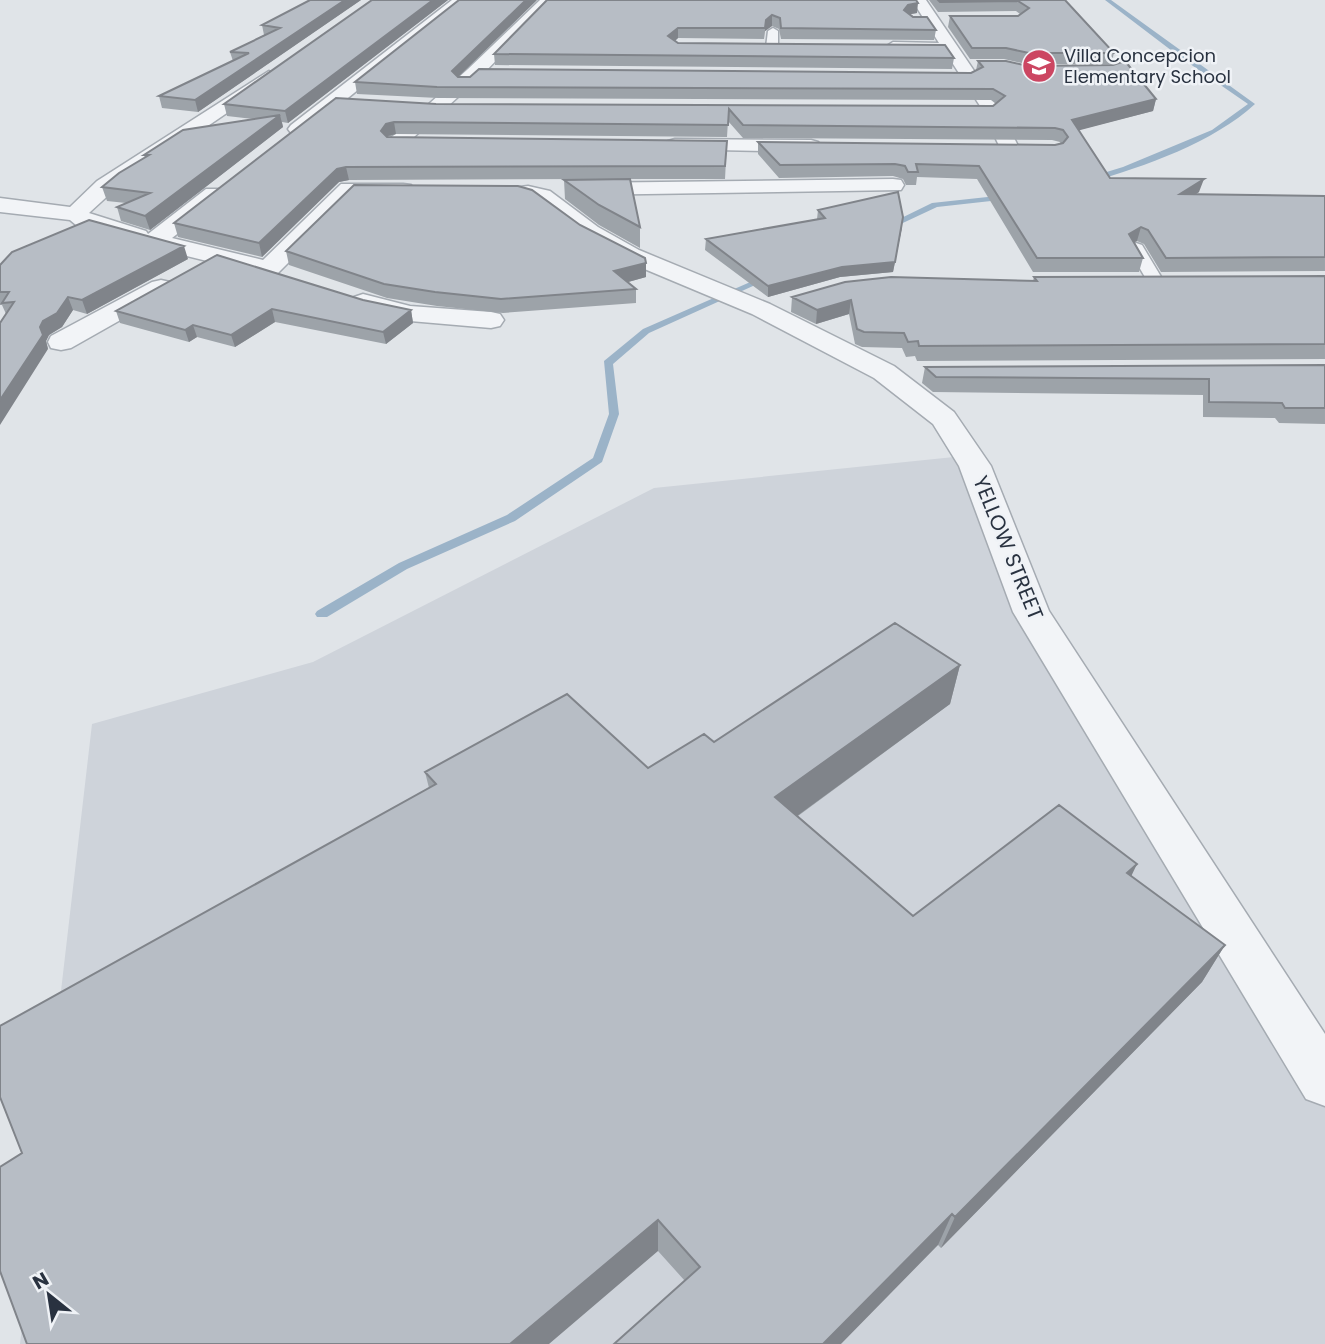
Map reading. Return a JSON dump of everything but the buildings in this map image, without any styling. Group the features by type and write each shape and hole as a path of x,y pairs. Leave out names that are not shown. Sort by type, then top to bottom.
{"street":[{"path":"281,142 461,0"},
{"path":"268,269 373,162 438,107 548,0"},
{"path":"919,0 941,20 951,47 972,69 1009,148"},
{"path":"908,20 941,20"},
{"path":"882,47 951,47"},
{"path":"77,214 81,207 105,186 288,62"},
{"path":"942,76 972,69"},
{"path":"474,73 501,73"},
{"path":"334,101 360,103"},
{"path":"412,105 466,107"},
{"path":"963,109 990,109"},
{"path":"396,143 424,143"},
{"path":"659,145 836,147"},
{"path":"982,147 1031,148"},
{"path":"154,241 228,183"},
{"name":"YELLOW STREET","path":"893,185 610,188 521,192 542,197 590,232 631,255 756,307 884,372 944,418 975,466 1031,612 1325,1081"},
{"path":"349,189 418,190"},
{"path":"0,205 77,214 85,220 154,241 268,269 293,278"},
{"path":"61,342 215,257"},
{"path":"1128,281 1181,281"},
{"path":"343,295 392,310 437,317 491,320"},
{"path":"756,307 801,298"},
{"path":"884,372 925,372"}],"lane":[{"path":"1136,248 1155,280"}],"shaded area":[{"path":"954,457 976,508 1325,1093 1325,1344 20,1344 92,724 313,662 654,488"}],"waterway":[{"path":"1090,180 1126,169 1215,132 1252,104 1108,0"},
{"path":"887,227 935,205 1006,197"},
{"path":"322,614 403,566 511,518 598,460 614,414 608,363 646,331 769,277"}],"place":[{"name":"Villa Concepcion Elementary School","path":"1039,66"}]}
